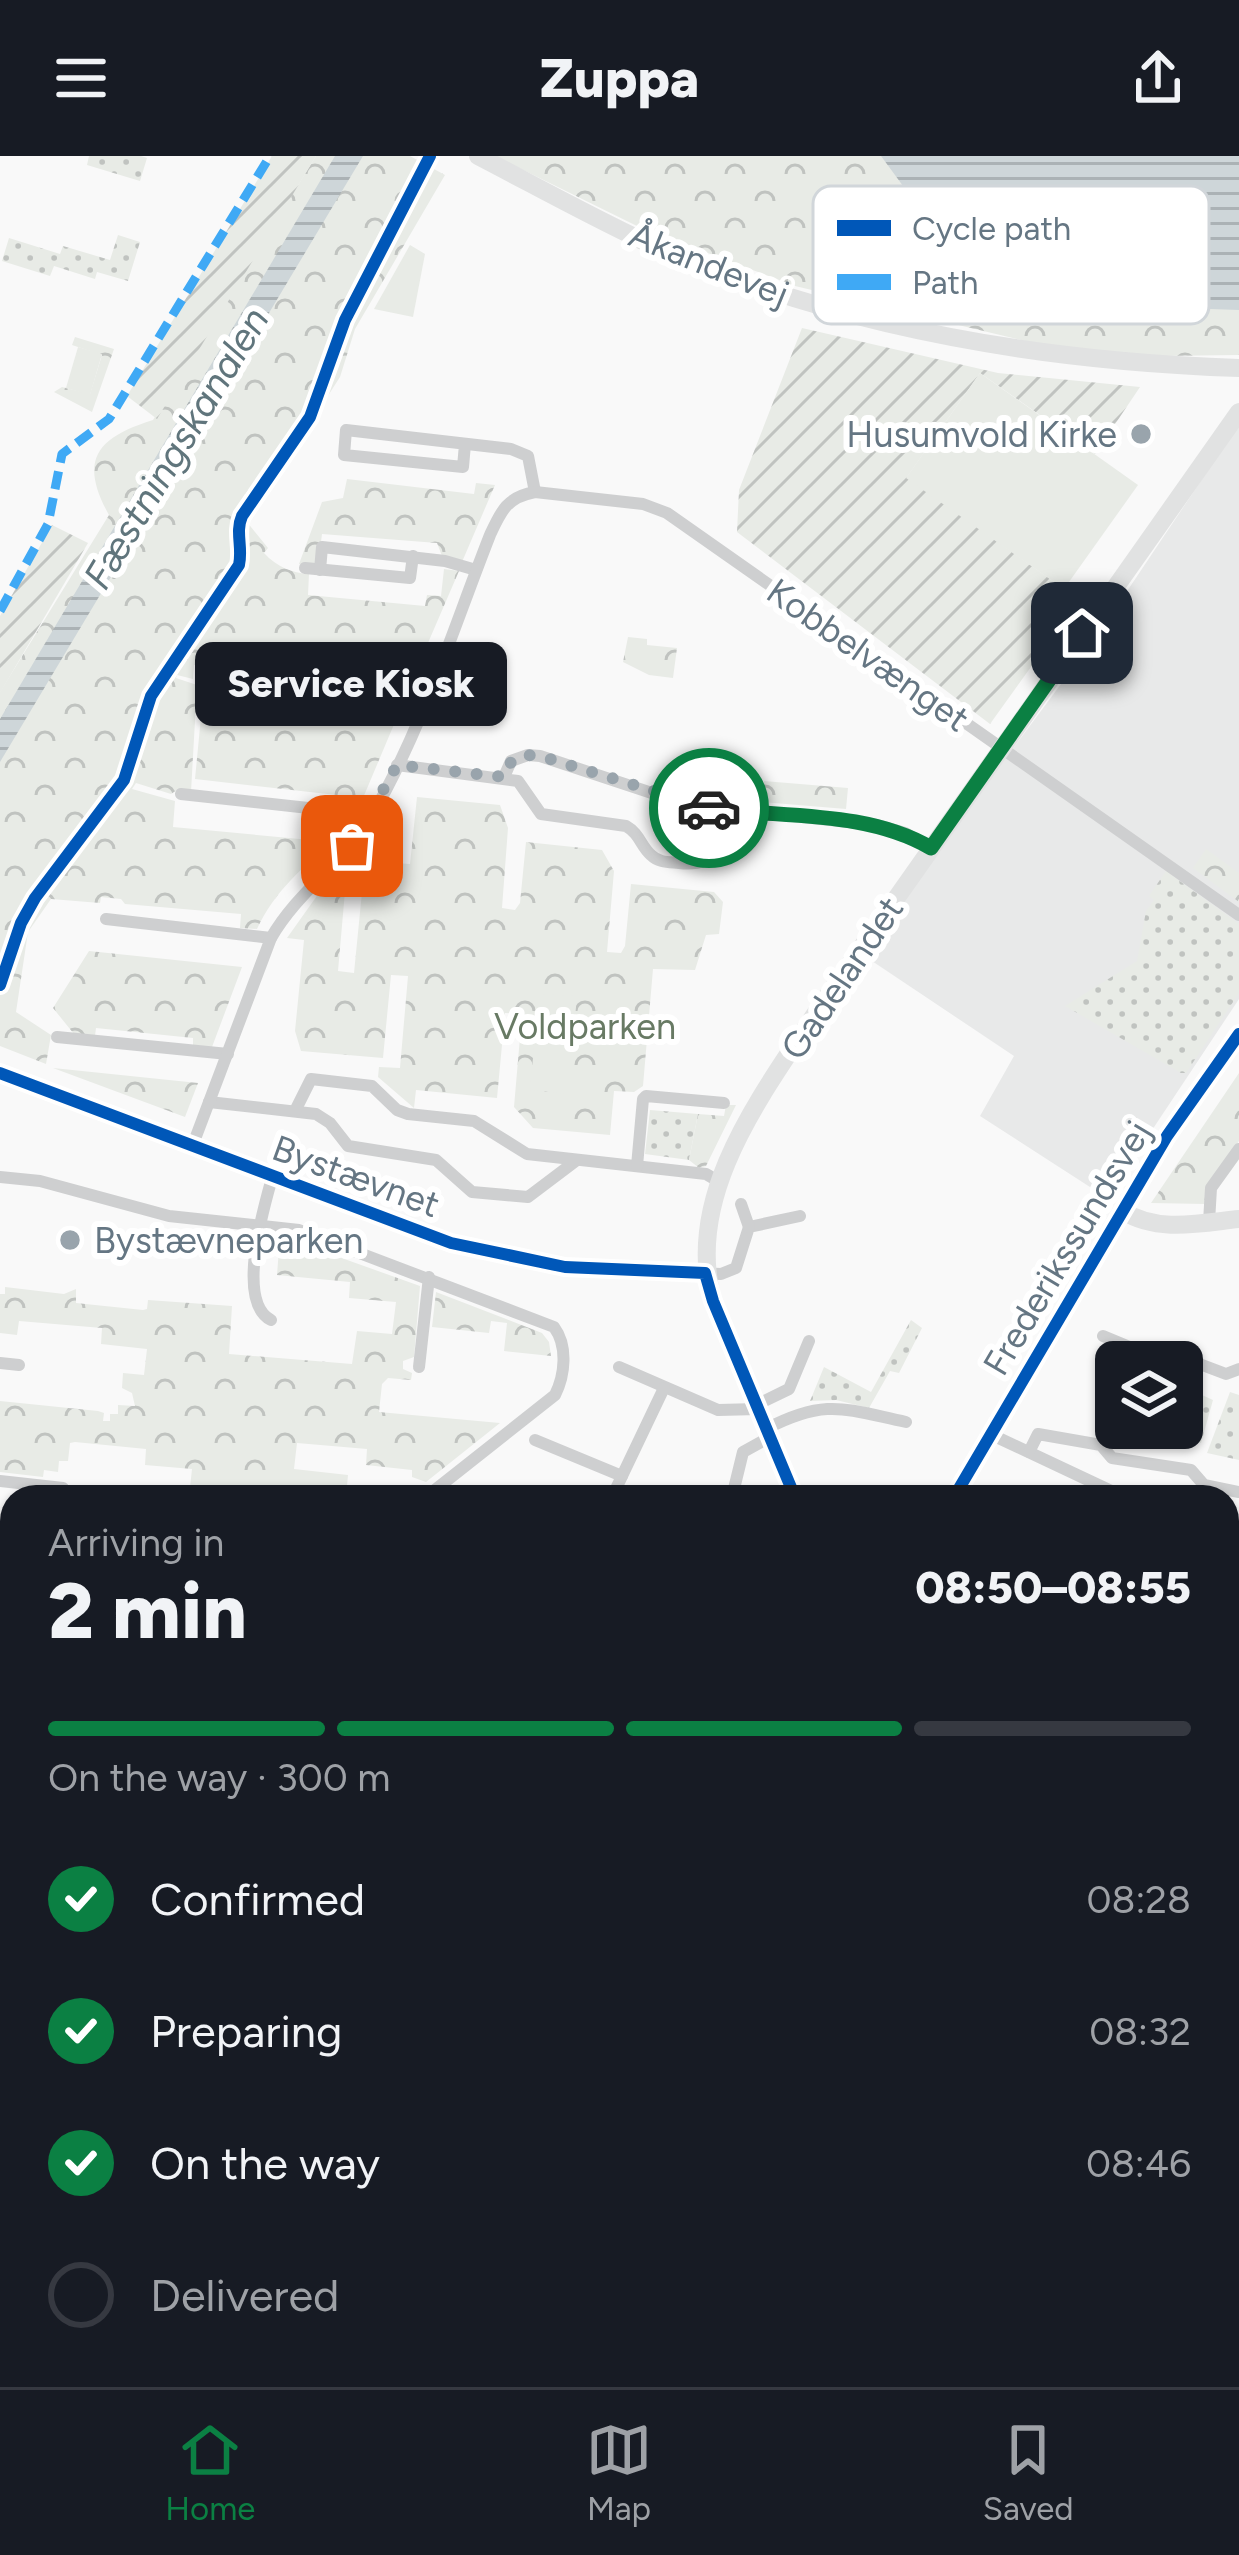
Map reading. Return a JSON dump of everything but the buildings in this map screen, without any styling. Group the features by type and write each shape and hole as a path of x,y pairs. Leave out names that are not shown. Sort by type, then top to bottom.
{"street":[{"name":"Åkandevej","path":"478,156 643,240 813,305"},
{"name":"Åkandevej","path":"894,324 1046,355 1239,368"},
{"name":"Gadelandet","path":"705,1273 706,1226 718,1181 782,1065 1239,412"},
{"path":"192,1147 271,938 290,907 352,846 372,815 505,504 535,491 528,456 511,449 346,430 344,454 463,467 465,444"},
{"name":"Kobbelvænget","path":"535,491 643,504 667,513 1239,915"},
{"path":"320,569 322,547 413,556 476,569"},
{"path":"305,568 410,578 413,556"},
{"path":"234,675 425,699"},
{"path":"504,777 512,760 540,756 688,805 877,825 904,832 931,848"},
{"path":"397,765 504,777 525,787 541,814 626,826 637,832 660,861 694,865 717,855 733,834 736,811"},
{"path":"181,794 372,815"},
{"path":"106,919 271,938"},
{"name":"Frederikssundsvej","path":"961,1485 1167,1136 1239,1034"},
{"path":"57,1037 227,1054"},
{"name":"Bystævnet","path":"0,1073 451,1243 517,1259 602,1271 705,1273"},
{"path":"295,1112 311,1079 364,1083 408,1114 474,1121 519,1152 706,1174 718,1181"},
{"path":"637,1166 646,1096 724,1103"},
{"path":"209,1102 322,1117 355,1149 436,1160 472,1192 528,1197 577,1160"},
{"path":"1209,1222 1211,1188 1239,1149"},
{"path":"0,1177 40,1181 169,1216 299,1230 554,1327 563,1346 561,1382 555,1395 440,1485"},
{"path":"272,1178 259,1224 253,1298 259,1312 272,1320"},
{"path":"741,1204 749,1227 736,1268 705,1273 790,1485"},
{"path":"1123,1211 1158,1225 1239,1219"},
{"path":"749,1227 800,1216"},
{"path":"419,1367 429,1277"},
{"path":"1103,1336 1144,1353 1160,1349 1226,1374 1239,1369"},
{"path":"619,1367 718,1410 757,1407 789,1389 809,1341"},
{"path":"0,1363 19,1365"},
{"path":"618,1485 664,1388"},
{"path":"735,1485 743,1451 801,1411 833,1406 906,1422"},
{"path":"991,1434 1099,1485"},
{"path":"1029,1452 1038,1434 1101,1444 1112,1458 1191,1470 1204,1485"},
{"path":"535,1440 622,1476"},
{"path":"0,1481 36,1485"}],"shaded area":[{"path":"1239,424 1239,999 1107,1198 980,1116 1014,1056 860,953 1097,636"}],"green space":[{"path":"89,156 147,158 140,181 87,165"},
{"path":"272,156 316,156 157,419 127,396"},
{"path":"316,156 410,156 445,175 355,329 340,377 247,522 268,548 264,553 269,558 309,574 308,595 425,606 427,595 441,596 444,569 459,571 412,680 232,663 233,653 207,652 205,665 194,665 193,679 177,675 197,685 191,792 171,794 136,783 132,789 175,801 173,827 332,842 280,892 257,929 240,928 241,914 125,904 121,899 101,897 100,903 51,899 28,932 16,1012 51,1035 46,1064 0,1046 0,692 109,515 95,480 98,454 117,435 153,420"},
{"path":"495,156 1239,156 1239,355 1161,356 1046,346 954,324 1209,324 1209,186 813,186 813,290 639,227"},
{"path":"118,235 140,242 128,281 97,272 95,279 54,266 50,276 2,261 9,238 60,254 63,246 110,260"},
{"path":"410,245 425,254 413,317 374,309"},
{"path":"802,328 998,373 1140,387 1095,454 980,373 907,477 1077,603 990,724 737,532 739,490"},
{"path":"75,337 114,349 92,412 54,392 62,387 90,394 102,355 72,345"},
{"path":"78,347 102,354 90,395 66,388"},
{"path":"980,373 1138,485 1064,589 906,478"},
{"path":"347,479 474,494 476,483 495,485 462,562 442,556 437,543 322,534 318,566 299,564 322,502 343,498"},
{"path":"52,525 88,543 0,693 0,616"},
{"path":"628,637 647,639 647,645 677,648 673,678 649,675 623,662"},
{"path":"203,696 233,698 234,707 395,722 363,798 195,779"},
{"path":"764,781 848,788 846,809 762,802"},
{"name":"Voldparken","path":"417,797 500,805 508,828 502,908 515,910 520,903 526,842 602,850 614,871 607,952 621,953 625,946 631,884 714,892 723,902 719,934 706,935 695,970 653,969 643,1086 634,1092 614,1091 610,1135 533,1128 514,1107 522,1014 505,1013 497,1098 416,1090 414,1108 378,1077 379,1067 400,1068 408,976 391,975 383,1058 301,1051 295,1031 304,940 287,938 331,876 346,880 338,971 354,973 363,882 394,884 396,863 410,864"},
{"path":"1206,849 1239,873 1239,902 1193,868"},
{"path":"1166,871 1239,924 1239,993 1186,1073 1065,1006 1137,961 1146,911 1154,900 1149,896"},
{"path":"89,951 242,967 212,1047 193,1045 193,1038 96,1028 95,1036 74,1034 53,1008"},
{"path":"539,994 577,996 568,1094 530,1090"},
{"path":"53,1068 198,1083 185,1117"},
{"path":"1239,1073 1239,1141 1210,1183 1205,1204 1151,1203"},
{"path":"726,1105 736,1105 706,1166 699,1168 689,1160 698,1114 724,1116"},
{"path":"650,1110 698,1114 689,1160 645,1154"},
{"path":"280,1236 420,1286 414,1357 403,1361 403,1369 412,1373 411,1380 388,1378 382,1384 379,1412 500,1423 426,1482 412,1477 412,1470 366,1465 367,1449 297,1443 294,1469 348,1475 347,1485 190,1485 192,1469 145,1465 146,1449 75,1442 70,1443 68,1461 59,1461 58,1472 44,1470 43,1477 0,1472 0,1401 98,1411 104,1413 103,1421 110,1421 110,1414 118,1414 118,1405 135,1406 132,1393 122,1388 123,1373 144,1375 147,1349 101,1344 102,1328 19,1321 17,1335 0,1333 0,1294 5,1294 5,1287 64,1294 76,1289 76,1303 143,1310 148,1300 232,1306 229,1354 352,1364 357,1331 392,1334 396,1302 349,1298 350,1282 277,1275"},
{"path":"436,1292 542,1333 551,1356 504,1351 507,1323 491,1321 489,1333 432,1327"},
{"path":"911,1320 922,1328 899,1373 890,1371 869,1408 836,1400 810,1401 824,1367 871,1392"},
{"path":"1230,1392 1239,1395 1239,1460 1207,1453"},
{"path":"1203,1395 1213,1400 1203,1436"}],"water":[{"name":"Fæstningskanalen","path":"335,156 363,156 0,762 0,719"},
{"path":"881,156 1239,156 1239,310 1209,309 1209,186 903,186"}],"marked path":[{"path":"0,611 48,524 62,454 109,419 270,156"}],"cycle path":[{"path":"0,985 21,923 35,898 124,780 151,696 239,565 242,516 310,417 345,320 430,156"},
{"path":"961,1485 1167,1136 1239,1034"},
{"path":"0,1073 451,1243 565,1267 705,1273 790,1485"}],"way so far":[{"path":"352,846 397,765 504,777 512,760 540,756 709,808"}],"place":[{"name":"Husumvold Kirke","path":"1141,434"},
{"name":"Service Kiosk","path":"352,846"},
{"name":"Bystævneparken","path":"70,1240"}],"route":[{"path":"709,808 877,825 904,832 931,848 1082,633"}]}
